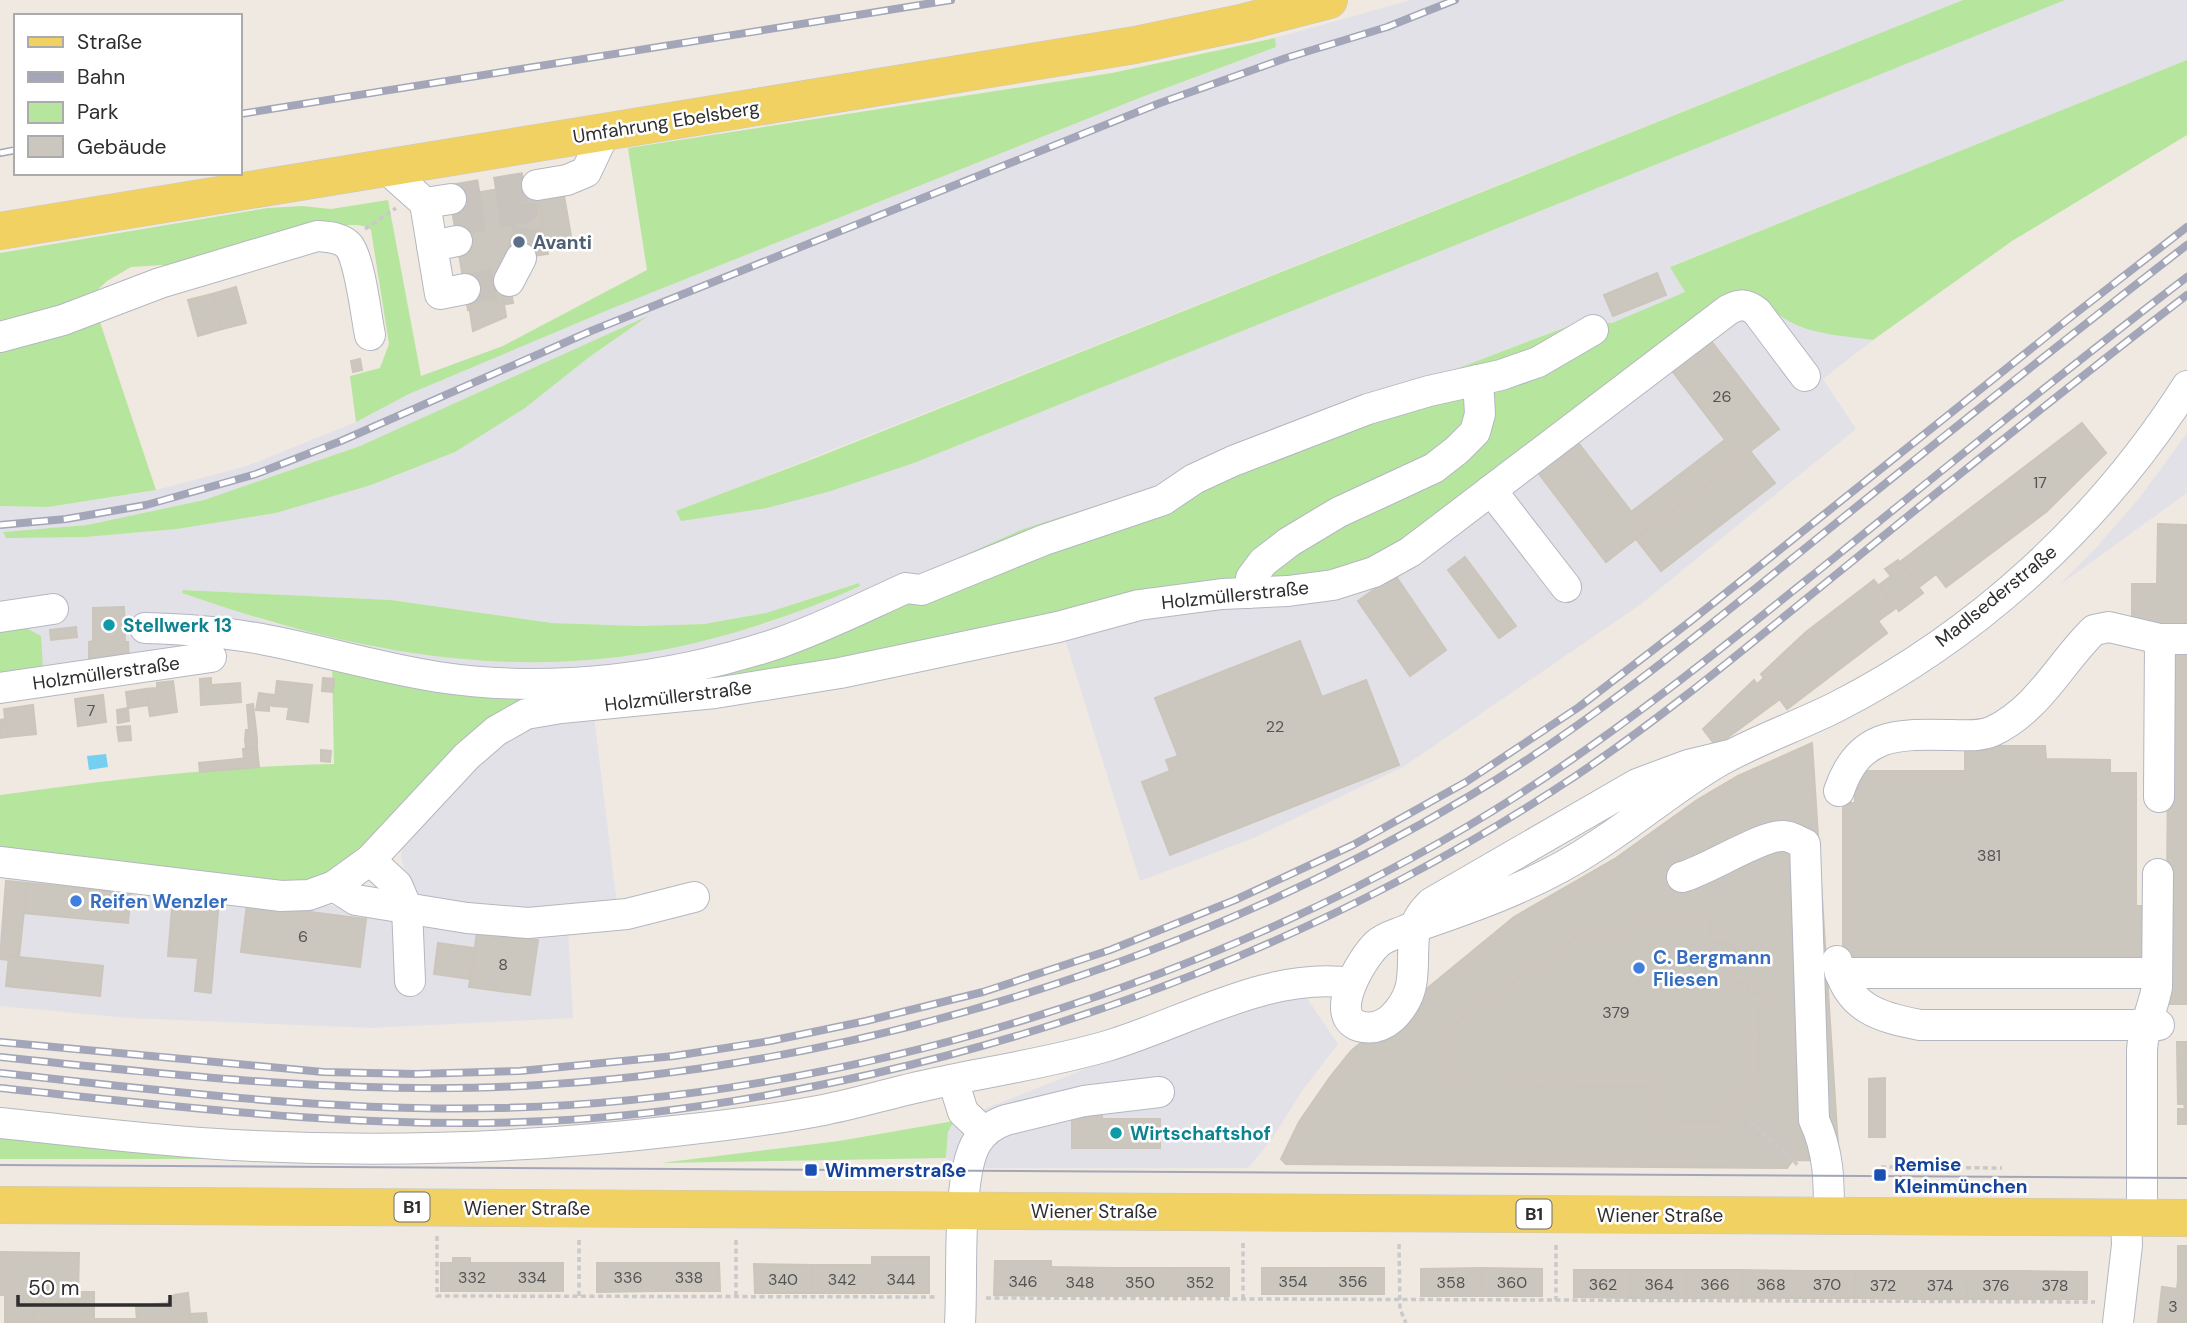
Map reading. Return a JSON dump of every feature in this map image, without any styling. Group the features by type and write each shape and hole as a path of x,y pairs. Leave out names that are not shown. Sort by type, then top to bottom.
{"main road":[{"name":"Umfahrung Ebelsberg","path":"0,231 1135,45 1245,22 1329,0"},
{"name":"Wiener Straße","path":"0,1205 2187,1218"}],"street":[{"path":"537,185 567,180 586,172 605,132"},
{"path":"386,168 437,219 440,294 465,289"},
{"path":"0,337 63,320 160,282 317,236 337,238 348,245 354,260 370,335"},
{"name":"Holzmüllerstraße","path":"0,862 281,896 309,895 334,886 370,860 467,755 496,731 526,714 715,693 841,673 1058,626 1139,605 1222,594 1288,591 1333,585 1374,572 1410,552 1738,305 1748,305 1757,312 1805,376"},
{"path":"145,628 199,630 265,639 425,675 492,683 541,685 589,682 674,670 779,642 906,588 921,590 1044,540 1163,500 1194,479 1233,461 1368,409 1501,375 1538,362 1593,330"},
{"path":"1249,593 1251,578 1263,562 1289,541 1339,512 1434,468 1457,450 1475,432 1480,414 1478,380"},
{"name":"Madlsederstraße","path":"1351,983 1359,967 1379,942 1497,897 1557,869 1595,848 1693,776 1729,755 1836,707 1915,659 1984,610 2035,569 2087,518 2128,471 2187,386"},
{"path":"1491,490 1566,587"},
{"path":"0,617 53,610"},
{"path":"1839,790 1851,763 1875,743 1889,737 1912,734 1982,735 2006,723 2030,706 2094,630 2109,627 2173,639 2159,797"},
{"name":"Holzmüllerstraße","path":"0,688 211,657"},
{"path":"1682,877 1699,872 1758,843 1784,836 1805,844 1814,1120 1823,1140 1829,1166 1829,1216"},
{"path":"370,860 397,885 407,908 410,981"},
{"path":"2111,1312 2134,1218 2142,1049 2152,1025 2157,973 2158,874"},
{"path":"334,886 356,900 467,918 528,923 627,914 694,897"},
{"path":"0,1123 235,1145 369,1149 540,1144 619,1138 769,1119 820,1111 1107,1046 1242,997 1291,984 1315,981 1351,983 1346,1009 1350,1020 1358,1027 1385,1024 1400,1010 1412,985 1415,928"},
{"path":"2152,1025 1920,1025 1874,1013 1860,1004 1847,988 1838,967 2157,973"},
{"path":"953,1080 963,1112 984,1132"},
{"path":"961,1306 965,1187 975,1144 984,1132 1006,1120 1071,1104 1159,1092"}],"path":[{"path":"348,245 378,219 394,210 437,219"},
{"path":"1749,1121 1799,1166"},
{"path":"1881,1167 2002,1168"},
{"path":"437,1235 437,1296 736,1296 961,1306 1243,1299 1556,1300 2111,1312"},
{"path":"579,1240 579,1296"},
{"path":"736,1240 736,1296"},
{"path":"1243,1243 1243,1299"},
{"path":"1399,1244 1400,1309 1406,1323"},
{"path":"1556,1245 1556,1300"}],"shaded area":[{"path":"1411,0 1963,0 676,512 831,491 914,463 2065,0 2187,0 2187,60 1671,266 1685,292 1612,323 1573,324 1186,477 1023,529 776,639 610,677 257,651 211,651 43,668 26,628 0,608 0,506 48,507 156,490 247,466 356,422 409,394 613,308 1142,97 1276,47 1275,38","holes":["643,319 525,408 455,452 371,485 276,513 177,529 85,537 4,532 87,525 204,500 360,446","858,583 828,600 765,624 701,641 637,654 574,661 509,662 375,647 268,622 182,593 184,590 391,600 552,623 640,626 704,624 766,613"]},
{"path":"1740,290 1822,333 1873,340 1823,379 1856,429 1641,604 1403,767 1256,837 1140,881 1064,636 1700,317"},
{"path":"2187,433 2187,493 2058,586 2096,548 2141,496"},
{"path":"594,717 617,904 511,909 427,899 415,892 406,876 401,856 404,842 472,760 533,724"},
{"path":"6,873 326,905 378,913 568,929 573,1018 371,1028 129,1018 0,1006 0,935"},
{"path":"1302,991 1338,1044 1302,1091 1270,1142 1248,1168 946,1168 948,1132 954,1121 1204,1022"}],"green space":[{"path":"1963,0 2065,0 914,463 831,491 767,508 681,521 676,511 818,457"},
{"path":"1275,38 1276,47 1142,97 613,308 409,394 356,422 350,376 380,368 389,344 371,230 359,225 311,231 182,269 162,265 131,267 107,281 93,294 0,329 0,253 268,208 302,206 331,209 388,200 421,376 503,346 647,270 628,148 1112,73"},
{"path":"2187,60 2187,135 2012,241 1873,340 1807,329 1787,320 1740,290 1700,317 1422,532 1339,575 837,665 538,702 349,865 300,884 0,852 0,795 208,771 334,764 332,663 490,679 724,654 922,574 1023,529 1186,477 1370,402 1574,324 1612,323 1685,292 1670,267"},
{"path":"97,313 156,490 48,507 0,506 0,342"},
{"path":"648,316 588,358 525,408 455,452 371,485 276,513 177,529 85,537 6,538 3,532 87,525 204,500 360,446"},
{"path":"859,583 860,586 792,614 683,646 610,658 523,662 423,655 374,646 277,623 182,593 183,590 391,600 552,623 640,626 704,624 766,613"},
{"path":"0,622 26,628 41,636 43,668 0,681"},
{"path":"954,1121 948,1132 946,1158 661,1163 839,1141"},
{"path":"0,1129 248,1159 0,1159"}],"water":[{"path":"106,754 108,767 89,770 87,756"}],"building":[{"path":"536,183 548,254 506,260 513,303 468,310 450,197"},
{"path":"563,190 571,236 545,240 538,194"},
{"path":"1657,273 1666,295 1613,316 1604,295"},
{"path":"236,287 246,323 222,329 212,294"},
{"path":"212,294 222,329 198,336 188,300"},
{"path":"503,299 506,317 473,331 469,305"},
{"path":"1705,333 1779,429 1740,459 1666,363"},
{"path":"360,359 362,370 353,372 351,361"},
{"path":"2082,423 2106,453 2046,512 1946,587 1936,574 1919,587 1900,562"},
{"path":"1573,436 1646,531 1606,562 1533,466"},
{"path":"1725,440 1740,459 1646,531 1631,512"},
{"path":"1750,451 1775,483 1661,571 1636,539"},
{"path":"2158,524 2187,525 2187,626 2132,626 2132,584 2157,584"},
{"path":"1465,557 1516,626 1499,638 1448,570"},
{"path":"1898,560 1923,593 1899,611 1879,585 1891,576 1885,569"},
{"path":"1395,575 1446,650 1410,676 1358,601"},
{"path":"1874,580 1896,608 1878,621 1887,633 1787,709 1761,674 1806,632"},
{"name":"Stellwerk 13","path":"124,607 125,642 128,642 129,662 89,663 89,642 93,641 93,608"},
{"path":"76,627 77,637 51,640 50,630"},
{"path":"1300,641 1322,697 1366,680 1399,765 1170,855 1142,782 1170,771 1166,760 1178,756 1155,698"},
{"path":"2169,649 2187,649 2187,1004 2166,1004"},
{"path":"211,678 211,685 240,683 241,702 201,705 200,679"},
{"path":"323,678 334,679 333,692 322,691"},
{"path":"1764,678 1780,699 1716,746 1703,729 1754,680 1757,684"},
{"path":"173,681 177,712 150,716 146,689 157,688 157,683"},
{"path":"277,681 312,685 308,722 287,719 289,707 274,706"},
{"path":"146,689 149,705 128,708 126,692"},
{"path":"259,693 275,695 274,706 269,705 269,711 256,710"},
{"path":"103,695 106,722 78,726 75,699"},
{"path":"253,704 257,739 245,740 246,730 249,730 247,705"},
{"path":"33,705 36,734 7,737 4,709"},
{"path":"128,708 129,721 118,723 117,710"},
{"path":"5,719 7,737 0,738 0,720"},
{"path":"130,726 131,740 119,741 117,727"},
{"path":"257,739 257,748 246,749 245,740"},
{"name":"C. Bergmann Fliesen","path":"1812,743 1839,1161 1793,1160 1787,1168 1286,1164 1281,1159 1299,1122 1351,1051 1514,917 1616,858 1697,800 1738,776"},
{"path":"1965,746 2045,746 2046,759 2110,760 2110,773 2136,773 2136,906 2142,906 2143,966 1843,964 1843,803 1855,803 1855,771 1965,771"},
{"path":"257,748 259,767 249,768 243,749"},
{"path":"321,750 331,751 330,762 321,761"},
{"path":"248,758 249,768 200,772 199,763"},
{"path":"6,881 27,883 19,957 9,956 8,960 0,959"},
{"path":"27,883 131,893 128,923 24,913"},
{"path":"173,897 219,901 211,993 195,991 198,958 168,956"},
{"path":"247,904 366,919 360,967 241,952"},
{"name":"C. Bergmann Fliesen","path":"1630,915 1711,915 1712,943 1734,944 1733,983 1748,983 1748,993 1760,994 1758,1081 1717,1121 1654,1120 1654,1087 1446,1085 1446,1030 1586,930 1629,931"},
{"path":"477,932 538,940 530,995 469,987"},
{"path":"438,943 474,948 470,979 434,974"},
{"path":"9,956 103,966 100,996 6,986"},
{"path":"2177,1042 2187,1042 2187,1124 2178,1124 2178,1109 2185,1109 2184,1104 2178,1104"},
{"path":"1885,1078 1885,1137 1869,1137 1869,1079"},
{"name":"Wirtschaftshof","path":"1089,1112 1102,1112 1102,1119 1160,1119 1160,1148 1072,1148 1072,1118 1089,1118"},
{"path":"2178,1246 2187,1246 2187,1280 2178,1280"},
{"path":"0,1252 79,1253 78,1293 35,1292 34,1323 5,1323 5,1295 0,1295"},
{"path":"872,1257 929,1257 929,1293 872,1293"},
{"path":"453,1258 470,1258 470,1263 502,1263 502,1291 441,1291 441,1263 453,1263"},
{"path":"995,1261 1051,1261 1051,1296 994,1295"},
{"path":"502,1263 563,1263 563,1291 502,1291"},
{"path":"597,1263 658,1263 658,1291 597,1292"},
{"path":"658,1263 719,1263 720,1291 658,1291"},
{"path":"754,1264 813,1265 812,1293 755,1293"},
{"path":"813,1265 872,1265 872,1293 812,1293"},
{"path":"1051,1267 1110,1268 1110,1296 1051,1296"},
{"path":"1110,1268 1170,1268 1170,1296 1110,1296"},
{"path":"1170,1268 1229,1268 1229,1296 1170,1296"},
{"path":"1262,1268 1323,1268 1323,1294 1262,1294"},
{"path":"1323,1268 1384,1268 1384,1294 1323,1294"},
{"path":"1481,1268 1481,1296 1421,1296 1421,1269"},
{"path":"1481,1268 1542,1269 1542,1296 1481,1296"},
{"path":"1574,1270 1631,1270 1631,1298 1574,1297"},
{"path":"1631,1270 1687,1270 1687,1298 1631,1298"},
{"path":"1687,1270 1743,1270 1743,1298 1687,1298"},
{"path":"1743,1270 1800,1271 1800,1298 1743,1298"},
{"path":"1800,1271 1855,1271 1854,1298 1800,1298"},
{"path":"1855,1271 1912,1271 1912,1299 1854,1298"},
{"path":"1912,1271 1968,1271 1967,1299 1912,1299"},
{"path":"1968,1271 2024,1271 2024,1299 1967,1299"},
{"path":"2024,1271 2087,1272 2087,1299 2024,1299"},
{"path":"2178,1280 2187,1280 2187,1323 2158,1323 2162,1287 2177,1289"},
{"path":"35,1292 94,1292 94,1319 137,1319 137,1323 34,1323"},
{"path":"188,1293 191,1323 137,1323 136,1306 167,1303 174,1295"},
{"path":"206,1313 207,1323 191,1323 190,1314"}],"tunnel":[{"path":"451,199 537,185"},
{"path":"454,221 523,209 520,188"},
{"path":"521,258 527,228"},
{"path":"465,289 509,281"}],"tram line":[{"path":"0,1165 2187,1178"}],"railway":[{"path":"242,114 951,0"},
{"path":"0,525 66,519 146,505 256,474 341,441 591,331 1160,103 1286,58 1387,27 1455,0"},
{"path":"0,153 14,150"},
{"path":"0,1042 323,1072 416,1074 520,1071 674,1056 770,1041 983,992 1110,950 1235,900 1353,845 1466,782 1579,707 2187,227"},
{"path":"0,1057 261,1082 392,1088 523,1086 646,1076 769,1057 893,1031 1015,997 1134,956 1251,909 1364,855 1471,795 1561,737 1689,641 2187,245"},
{"path":"0,1073 249,1099 373,1107 498,1108 630,1100 763,1082 898,1055 1031,1018 1162,973 1288,920 1409,859 1564,765 1643,709 1720,649 2187,277"},
{"path":"0,1088 341,1120 478,1123 588,1119 710,1105 872,1074 1057,1024 1147,992 1236,957 1409,875 1493,828 1574,777 1711,676 2014,430 2187,295"}],"place":[{"name":"Avanti","path":"519,242"},
{"name":"Stellwerk 13","path":"109,625"},
{"name":"Reifen Wenzler","path":"76,901"},
{"name":"C. Bergmann Fliesen","path":"1639,968"},
{"name":"Wirtschaftshof","path":"1116,1133"},
{"name":"Wimmerstraße","path":"811,1170"},
{"name":"Remise Kleinmünchen","path":"1880,1175"}]}
